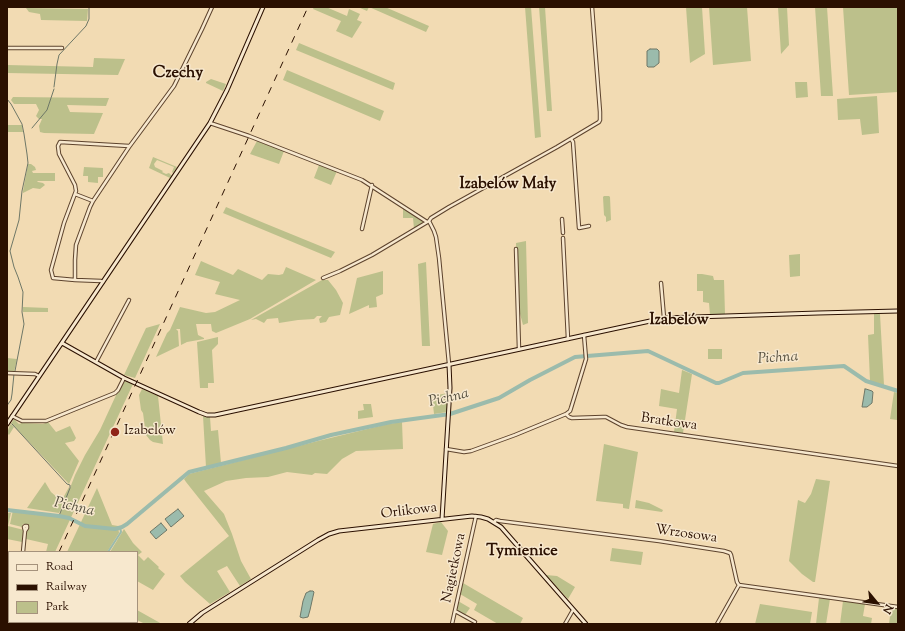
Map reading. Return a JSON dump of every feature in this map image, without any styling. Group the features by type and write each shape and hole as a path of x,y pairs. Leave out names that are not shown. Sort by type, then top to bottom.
{"street":[{"path":"75,280 74,260 76,246 93,201 130,146 174,86 212,7"},
{"path":"7,424 210,123 227,90 263,7"},
{"path":"322,278 360,262 428,222 431,218 449,207 572,139 600,120 592,7"},
{"path":"7,48 62,48"},
{"path":"210,123 249,136 359,178 428,222 434,231 439,258 450,388 442,519"},
{"path":"572,139 579,228 589,226"},
{"path":"103,282 53,278 51,270 64,223 76,189 59,154 58,146 60,142 130,146"},
{"path":"362,229 372,185"},
{"path":"75,194 93,201"},
{"path":"562,219 563,232"},
{"path":"563,238 568,339"},
{"path":"516,249 519,349"},
{"path":"661,283 664,318"},
{"path":"96,362 130,300"},
{"path":"62,343 124,378 199,412 207,415 215,415 664,318 898,311"},
{"path":"446,449 464,452 471,451 515,435 570,411 586,357 584,335"},
{"path":"7,373 35,374 39,376"},
{"path":"12,416 22,421 46,421 115,393 124,378"},
{"name":"Bratkowa","path":"566,414 572,418 603,417 627,427 898,466"},
{"name":"Orlikowa","path":"189,624 199,615 329,534 339,531 465,516 476,516 488,519 505,531 586,624"},
{"name":"Nagietkowa","path":"452,624 476,516"},
{"name":"Wrzosowa","path":"494,522 496,520 727,551 731,555 736,580 739,585"},
{"path":"23,551 26,531"},
{"path":"717,624 739,585 898,608"},
{"path":"566,624 574,610"},
{"path":"456,611 474,622"}],"green space":[{"path":"314,7 326,7 347,16 349,9 360,14 357,20 362,22 352,38 336,31 341,21 313,9"},
{"path":"358,7 369,7 367,11"},
{"path":"369,7 385,7 429,26 426,32"},
{"path":"525,7 531,7 541,137 535,138"},
{"path":"539,7 545,7 552,111 547,111"},
{"path":"686,7 702,7 705,54 690,63"},
{"path":"709,7 747,7 751,61 713,65"},
{"path":"778,7 787,7 789,45 781,54"},
{"path":"815,7 827,7 833,96 821,96"},
{"path":"843,7 898,7 898,92 849,95"},
{"path":"26,8 88,9 87,21 41,20 40,14 29,12"},
{"path":"299,43 395,83 393,90 296,50"},
{"path":"94,58 125,59 118,75 7,73 7,65 93,67"},
{"path":"287,70 384,111 380,121 283,80"},
{"path":"211,79 226,84 223,91 206,83"},
{"path":"795,82 807,82 808,97 796,98"},
{"path":"877,96 879,133 862,135 860,119 838,120 837,99"},
{"path":"13,97 109,98 106,106 67,105 70,112 103,113 94,134 40,132 39,126 42,119 39,119 36,116 39,110 36,104 14,104 11,100"},
{"path":"7,125 22,125 23,132 7,132"},
{"path":"257,141 284,151 279,164 250,154"},
{"path":"153,157 177,167 173,173 174,167 157,160 154,164 155,167 163,171 162,172 172,175 170,178 149,168"},
{"path":"28,164 35,167 36,170 32,171 33,173 55,173 55,181 37,181 45,185 40,189 33,188 23,193"},
{"path":"319,165 337,171 331,185 314,178"},
{"path":"84,167 103,168 103,177 98,177 98,183 88,182 88,176 83,176"},
{"path":"604,196 610,197 611,220 606,222 606,217 604,215"},
{"path":"226,207 335,252 331,258 223,213"},
{"path":"403,207 422,220 423,223 414,229 413,218 403,218"},
{"path":"526,241 528,323 523,325 519,310 516,243"},
{"path":"800,254 800,276 790,277 789,255"},
{"path":"201,261 233,275 238,269 262,280 268,274 283,274 286,267 316,280 250,319 216,333 212,331 211,324 196,324 198,335 204,339 187,342 181,345 180,329 176,329 178,331 179,346 156,357 180,307 206,313 215,312 240,300 215,294 220,282 195,275"},
{"path":"426,262 430,346 422,346 418,264"},
{"path":"383,271 383,294 376,297 377,307 369,308 369,305 349,314 357,278"},
{"path":"697,274 713,276 714,280 724,280 725,314 710,315 709,303 703,302 703,291 697,291"},
{"path":"322,280 328,280 336,290 343,303 340,315 329,317 326,322 320,323 319,319 322,316 317,316 314,319 279,323 278,318 267,319 264,323 256,319 251,320"},
{"path":"23,307 48,308 48,312 23,312"},
{"path":"874,314 880,314 884,385 870,381 868,335 874,334"},
{"path":"160,324 135,378 124,375 146,328"},
{"path":"218,337 218,344 212,350 214,383 208,383 208,388 200,388 197,342"},
{"path":"708,349 722,349 722,359 708,359"},
{"path":"7,358 17,359 14,372 7,372"},
{"path":"682,370 692,374 683,433 674,432 677,409 659,406 661,389 679,393"},
{"path":"124,381 133,384 55,551 46,551 48,544 26,539 28,524 23,524 22,527 10,524 13,510 60,515 61,509 59,513 27,508 45,482 51,492 59,499 63,498 69,487 69,489 70,488 85,455 100,430"},
{"path":"142,389 158,396 163,444 153,442 146,435 139,395"},
{"path":"894,392 898,393 898,425 897,420 890,419"},
{"path":"448,393 447,412 434,414 432,396"},
{"path":"363,404 371,404 373,417 358,419 358,411 364,410"},
{"path":"203,416 210,417 211,431 218,430 221,463 206,467"},
{"path":"14,419 19,424 43,424 48,422 56,432 70,426 76,438 74,441 65,443 79,461 69,484 12,424 14,427 9,435 7,433 10,425"},
{"path":"402,422 403,449 356,451 342,459 327,474 315,473 312,475 287,472 268,477 226,481 204,491 224,514 241,561 251,579 240,586 227,566 217,571 230,592 210,604 180,576 229,536 184,479 189,474 318,441"},
{"path":"604,444 638,452 629,509 623,508 623,504 596,501"},
{"path":"816,479 830,481 815,582 813,582 802,574 789,561 798,500 805,503 811,494"},
{"path":"97,488 112,525 118,526 119,533 108,551 67,551"},
{"path":"636,500 649,503 663,510 662,512 635,508"},
{"path":"7,513 11,513 8,526 24,530 22,542 7,539"},
{"path":"441,522 448,531 442,555 426,552 433,524"},
{"path":"124,529 133,543 142,552 138,555 138,551 111,551"},
{"path":"612,548 643,552 641,565 610,561"},
{"path":"138,555 144,561 148,557 165,574 153,590 138,582"},
{"path":"546,575 557,576 575,587 568,599"},
{"path":"463,583 523,618 520,624 498,624 474,610 477,604 460,594"},
{"path":"819,598 830,599 826,624 816,624"},
{"path":"458,601 470,608 465,615 456,610"},
{"path":"843,601 865,604 863,616 872,618 871,624 840,624"},
{"path":"760,604 812,612 810,624 755,624"},
{"path":"891,608 898,609 898,624 889,624"},
{"path":"138,611 162,624 145,624 138,620"}],"shaded area":[{"path":"650,49 657,49 659,51 659,63 654,67 647,66 647,51"},
{"path":"865,389 873,392 872,403 867,407 862,407"},
{"path":"178,509 184,516 171,527 165,519"},
{"path":"161,523 167,530 156,539 150,532"},
{"path":"310,591 314,592 310,610 308,617 303,618 300,617 303,601 306,593"}],"waterway":[{"path":"54,87 59,55 86,26 89,19 89,7"},
{"path":"32,128 47,110 54,89"},
{"path":"7,99 22,124 28,163 22,191 19,220 10,251 23,292 22,312 24,324 15,371"},
{"name":"Pichna","path":"7,510 59,516 69,518 85,526 115,529 127,524 189,472 286,448 331,435 391,422 450,414 499,398 575,357 648,351 716,383 743,373 844,366 866,381 898,391"},
{"path":"7,406 11,400 14,374"},
{"path":"12,424 67,484 70,485 59,516"},
{"path":"109,551 121,532 120,527"}],"railway":[{"path":"59,551 308,7"}],"place":[{"name":"Izabelów","path":"115,432"}],"district":[{"name":"Czechy","path":"178,74"},
{"name":"Izabelów Mały","path":"508,185"},
{"name":"Izabelów","path":"679,321"},
{"name":"Tymienice","path":"522,552"}]}
